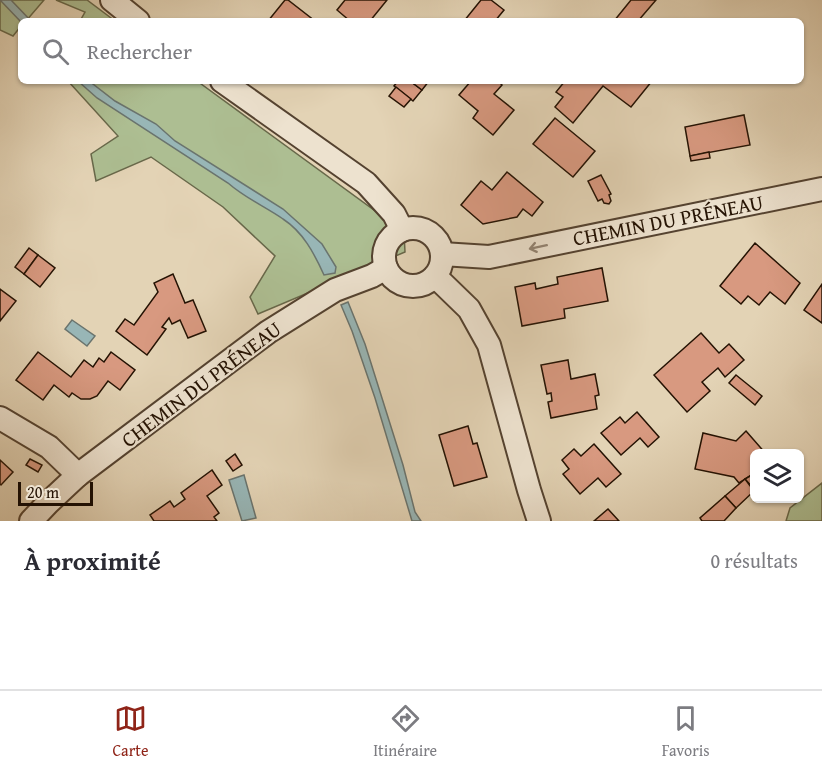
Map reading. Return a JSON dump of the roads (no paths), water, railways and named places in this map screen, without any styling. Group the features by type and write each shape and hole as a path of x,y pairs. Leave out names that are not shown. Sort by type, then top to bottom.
{"street":[{"path":"112,0 134,18"},
{"path":"226,84 366,183 394,214 402,230"},
{"name":"CHEMIN DU PRÉNEAU","path":"442,254 489,257 822,189"},
{"path":"410,227 428,232 440,245 442,254 442,262 435,276 427,282 408,286 391,276 384,259 388,241 410,227"},
{"name":"CHEMIN DU PRÉNEAU","path":"31,521 78,476 268,332 335,290 372,276 386,268"},
{"path":"435,276 469,309 489,345 539,521"},
{"path":"0,418 49,447 70,465 78,476"}],"water":[{"path":"0,0 11,0 28,18 18,19"},
{"path":"81,84 93,84 115,101 156,124 175,141 283,209 322,244 336,267 335,273 324,275 307,244 290,224 97,98"},
{"path":"348,302 365,344 403,465 415,512 421,521 412,521 375,398 341,305"},
{"path":"72,320 95,336 87,346 65,329"},
{"path":"244,475 256,518 242,521 229,480"}]}
